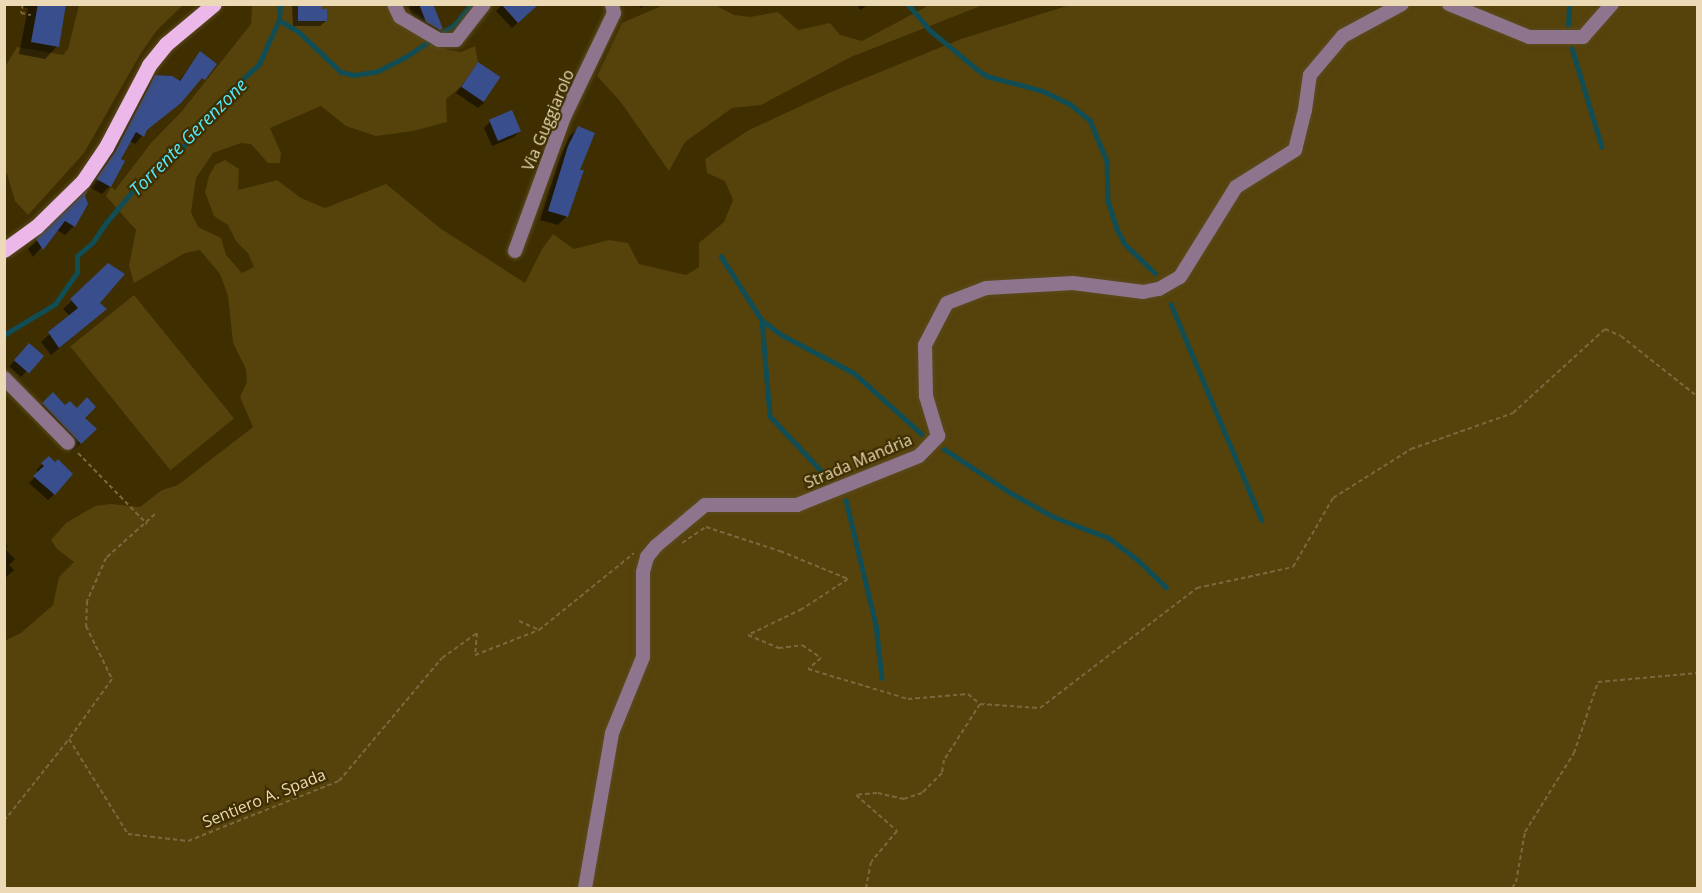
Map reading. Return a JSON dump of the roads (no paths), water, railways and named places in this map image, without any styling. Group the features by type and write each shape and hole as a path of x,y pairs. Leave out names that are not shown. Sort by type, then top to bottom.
{"main road":[{"path":"4,250 36,228 83,181 106,147 149,65 166,44 214,4"}],"street":[{"path":"394,4 400,16 439,40 456,40 484,4"},
{"name":"Via Guggiarolo","path":"515,251 564,117 614,13 612,4"},
{"name":"Strada Mandria","path":"585,888 612,733 643,657 643,572 647,557 705,505 797,505 919,456 938,436 926,396 925,345 947,303 986,288 1061,284 1108,286 1143,292 1159,289 1180,277 1236,187 1295,150 1305,110 1310,75 1343,36 1402,4"},
{"path":"1449,4 1528,37 1583,38 1612,4"},
{"path":"4,378 68,443"}],"waterway":[{"name":"Torrente Gerenzone","path":"4,335 55,304 77,272 77,256 93,242 136,187 183,147 218,102 259,64 279,20 280,4"},
{"name":"Torrente Gerenzone","path":"279,20 299,32 341,72 354,75 378,71 404,58 455,24 471,4"},
{"path":"908,4 931,31 987,76 1043,91 1070,104 1090,120 1107,161 1108,201 1117,229 1125,244 1155,273"},
{"path":"1568,25 1569,4"},
{"path":"1572,48 1602,147"},
{"path":"721,256 762,320 782,335 854,373 922,434"},
{"path":"1171,304 1262,520"},
{"path":"762,320 770,416 829,479"},
{"path":"944,449 1011,493 1054,517 1109,538 1138,560 1166,587"},
{"path":"846,500 876,625 882,678"}]}
